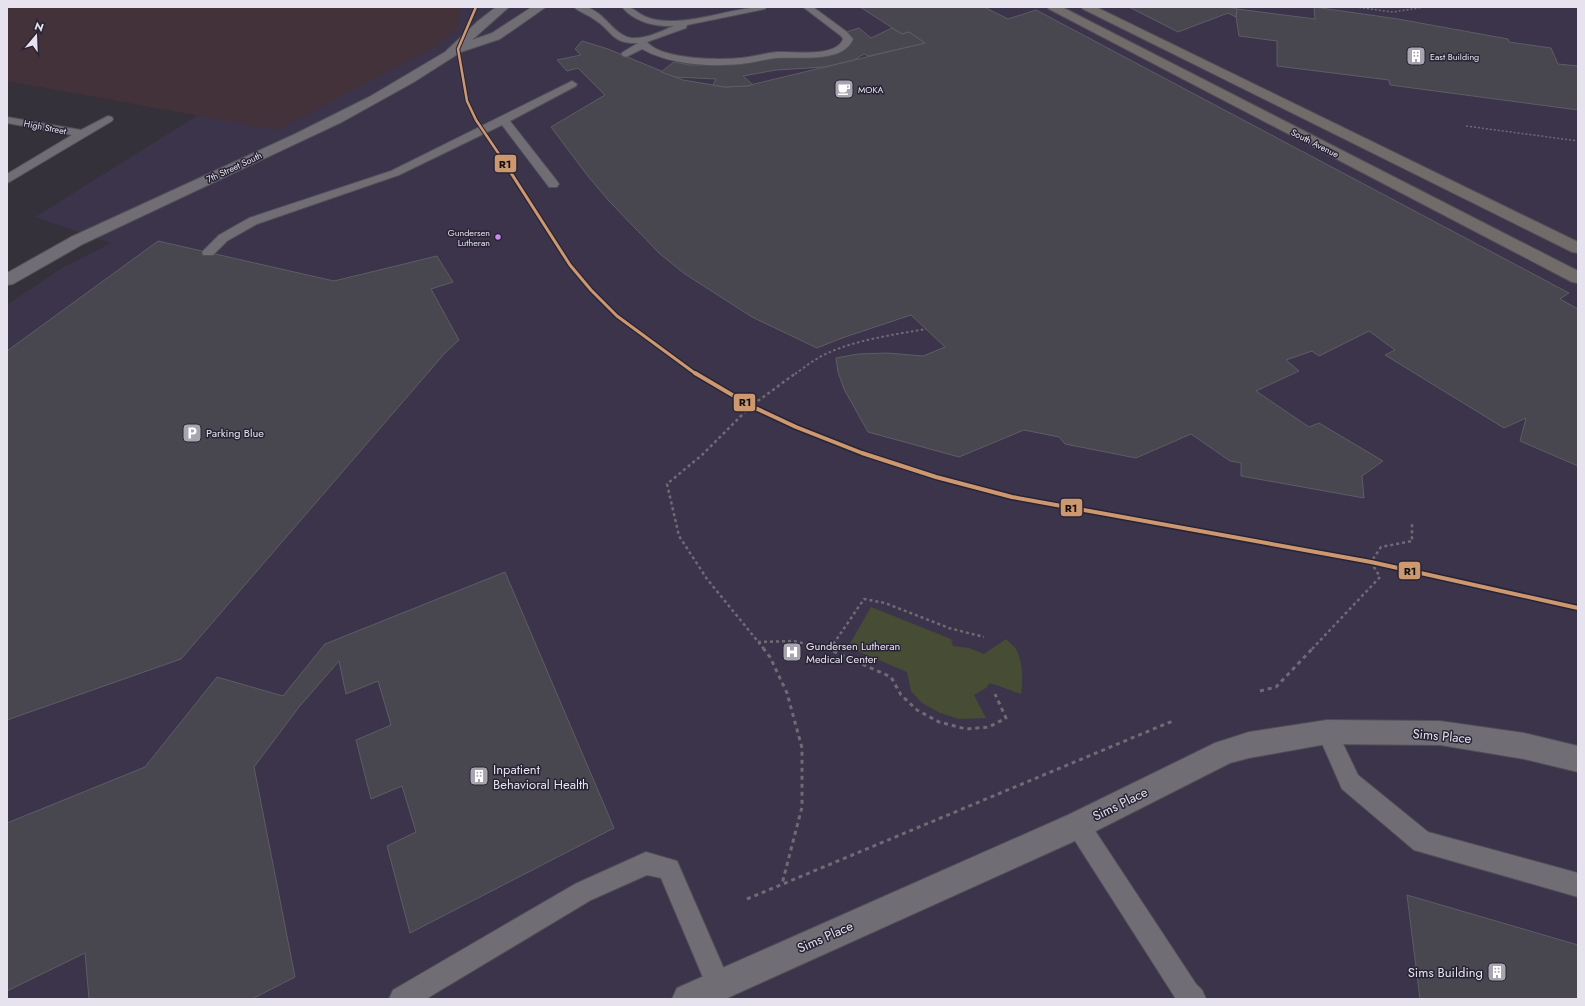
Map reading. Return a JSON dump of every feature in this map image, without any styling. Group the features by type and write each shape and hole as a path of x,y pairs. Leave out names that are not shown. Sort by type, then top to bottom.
{"highway":[{"name":"South Avenue","path":"1053,7 1578,278"},
{"name":"South Avenue","path":"1087,7 1578,248"}],"street":[{"name":"7th Street South","path":"7,280 33,263 104,228 345,115 437,63 458,49 475,30 503,7"},
{"name":"7th Street South","path":"458,49 496,36 540,7"},
{"name":"Sims Place","path":"688,999 1078,825 1225,752 1249,745 1326,732 1440,733 1524,746 1578,759"}],"lane":[{"path":"578,7 603,21 615,34 641,42 654,51 670,56 719,62 742,61 759,57 779,55 820,55 830,53 846,44 848,39 844,34 807,7"},
{"path":"626,7 640,17 654,22 672,24 762,7"},
{"path":"626,54 641,42 698,20"},
{"path":"208,252 223,238 253,221 395,173 472,136 572,84"},
{"path":"7,179 108,119"},
{"path":"503,119 553,184"},
{"name":"High Street","path":"7,120 82,134"},
{"path":"1326,732 1350,782 1422,842 1578,885"},
{"path":"1078,825 1189,997"},
{"path":"402,999 583,892 646,863 669,869 719,985"}],"path":[{"path":"1355,7 1393,12 1425,7"},
{"path":"1466,126 1578,141"},
{"path":"782,884 802,807 802,748 787,693 770,657 707,579 679,536 667,484 702,455 751,406 816,359 847,346 887,336 926,329"},
{"path":"1260,691 1276,687 1380,577 1371,562 1381,547 1412,541 1412,522"},
{"path":"830,649 864,599 885,603 949,628 984,637"},
{"path":"758,642 793,641 830,649 891,676 901,695 917,710 940,722 966,729 989,727 1006,718 995,694"},
{"path":"747,899 1175,720"}],"shaded area":[{"path":"7,7 461,7 457,30 434,47 277,130 7,81"},
{"name":"Gundersen Lutheran Medical Center","path":"371,7 1578,7 1578,999 7,999 7,305 62,268 111,243 35,217"}],"green space":[{"path":"871,607 951,639 953,646 969,648 984,654 1006,639 1016,649 1019,656 1022,678 1021,694 990,683 986,688 974,695 986,718 959,719 940,713 922,703 911,691 907,672 848,647"}],"building":[{"path":"860,7 984,7 1008,19 1036,10 1569,293 1560,299 1578,309 1578,466 1520,441 1526,418 1504,428 1385,355 1395,350 1369,331 1319,356 1312,351 1286,360 1299,371 1256,391 1309,427 1319,423 1383,461 1362,476 1364,498 1241,476 1241,463 1230,461 1191,434 1136,458 1065,444 1059,437 1024,430 959,457 868,432 844,389 838,372 836,358 858,354 887,353 923,356 945,347 911,315 817,348 752,317 685,274 660,254 609,201 587,175 551,127 605,95 578,68 567,71 557,60 581,55 575,49 582,41 608,49 683,80 725,87 746,86 925,43 909,32 902,34"},
{"path":"1129,7 1228,7 1237,9 1236,17 1228,13 1178,32"},
{"name":"East Building","path":"1314,7 1398,19 1508,39 1509,42 1551,48 1558,64 1578,66 1578,110 1390,85 1389,80 1277,66 1277,41 1239,36 1236,17 1237,9 1315,19"},
{"path":"859,28 871,38 892,28 902,34 909,32 925,43 869,56 864,54 854,60 824,67 776,70 743,76 753,85 746,86 725,87 713,85 716,79 675,77 661,72 674,62 691,65 726,65 793,56 839,52 848,42 840,34"},
{"name":"Parking Blue","path":"158,241 334,281 437,256 453,282 431,289 459,340 445,353 181,659 7,720 7,351"},
{"name":"Inpatient Behavioral Health","path":"505,572 614,828 410,933 387,846 416,832 402,786 371,799 356,740 391,725 378,681 346,694 339,661 299,707 254,767 295,977 252,999 89,999 85,953 7,991 7,823 145,767 217,677 283,696 325,644"},
{"name":"Sims Building","path":"1407,895 1578,945 1578,999 1420,999"}],"transit line":[{"name":"R1","path":"476,7 458,49 467,101 476,120 525,193 570,265 591,290 617,316 697,375 751,406 796,427 862,453 936,477 1012,497 1371,562 1578,608"}],"place":[{"name":"East Building","path":"1416,56"},
{"name":"MOKA","path":"844,89"},
{"name":"Gundersen Lutheran","path":"498,237"},
{"name":"Parking Blue","path":"192,433"},
{"name":"Gundersen Lutheran Medical Center","path":"792,652"},
{"name":"Inpatient Behavioral Health","path":"479,776"},
{"name":"Sims Building","path":"1497,972"}]}
